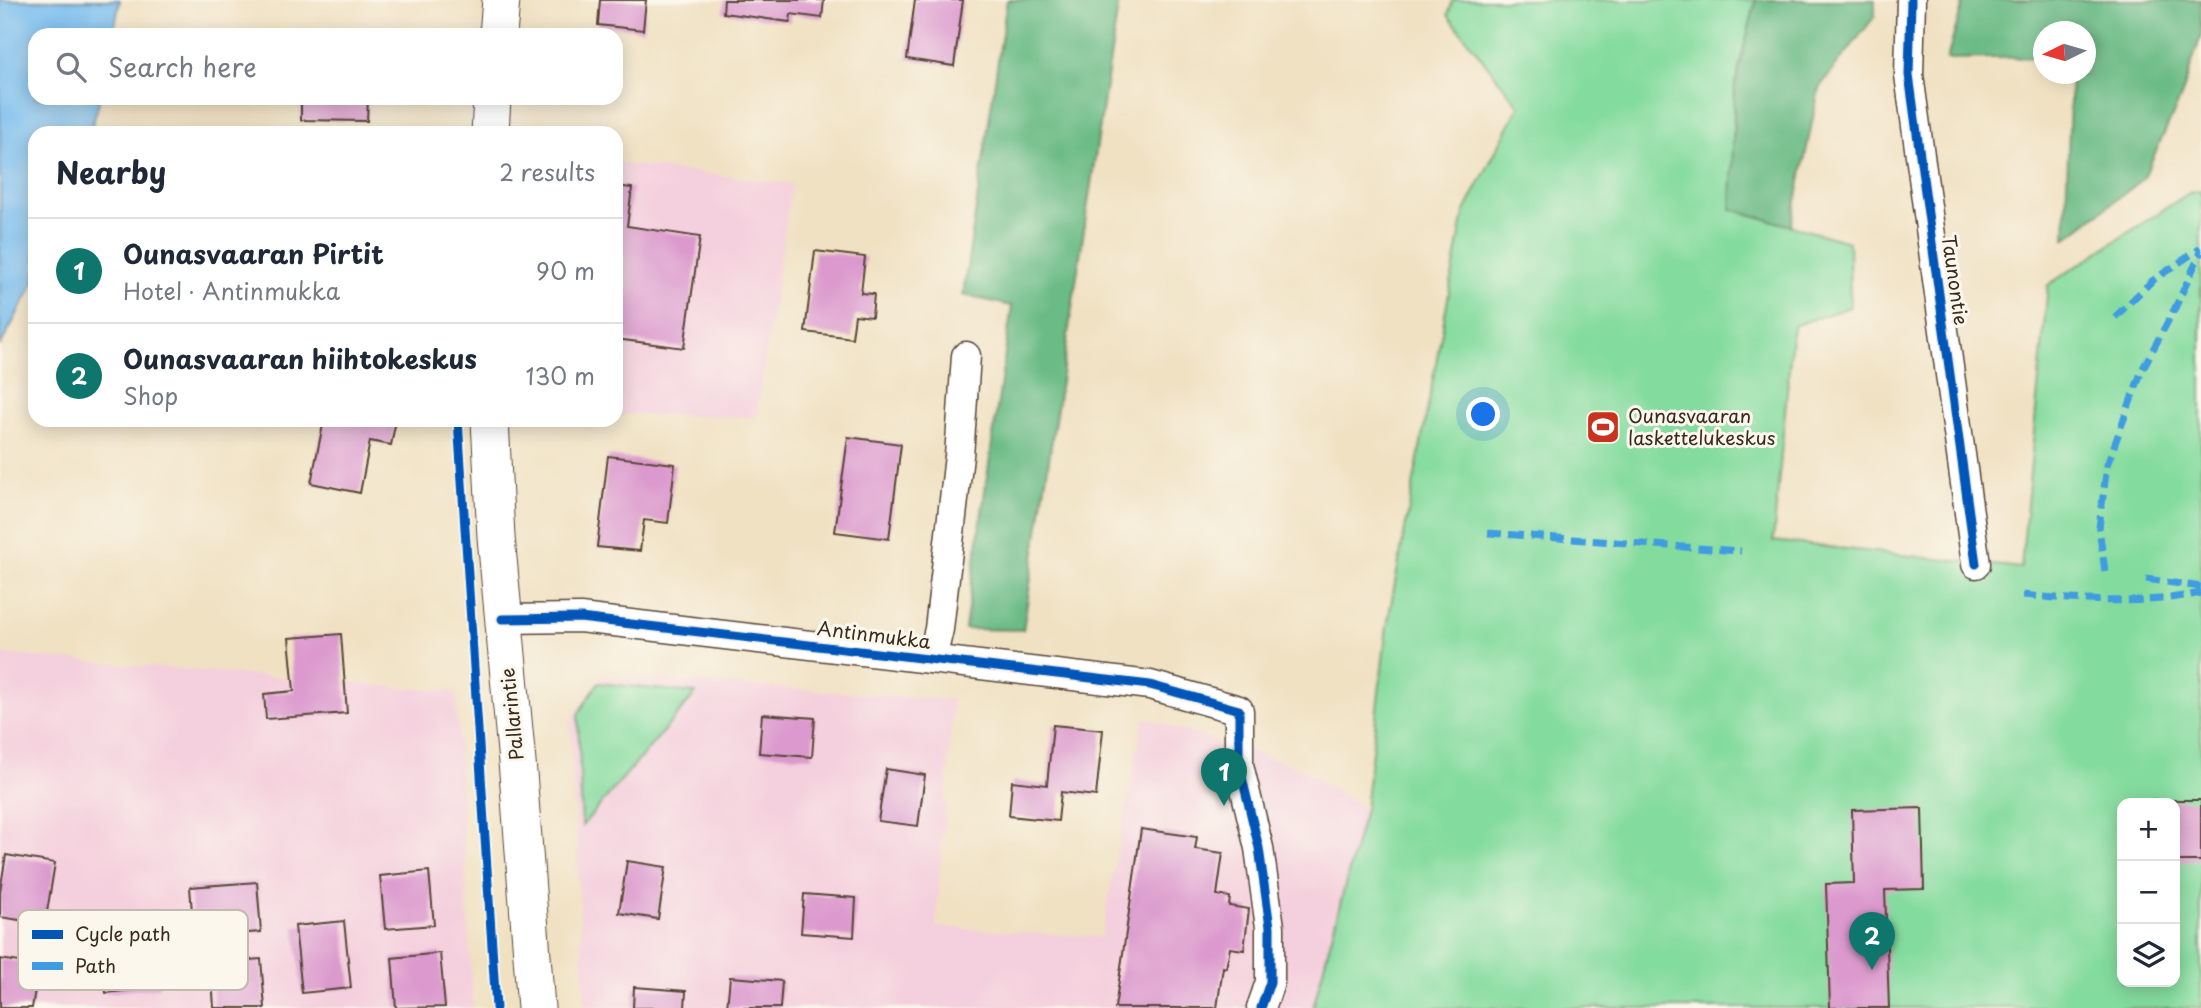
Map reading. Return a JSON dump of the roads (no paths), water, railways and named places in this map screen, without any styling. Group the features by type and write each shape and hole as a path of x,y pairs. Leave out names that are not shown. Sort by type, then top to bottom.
{"street":[{"path":"499,28 501,0"},
{"name":"Taunontie","path":"1911,0 1909,75 1976,564"},
{"path":"490,126 492,105"},
{"name":"Antinmukka","path":"932,659 939,629 959,456 966,356"},
{"name":"Pallarintie","path":"490,427 502,619 518,773 536,1008"},
{"name":"Antinmukka","path":"502,619 580,618 1150,685 1239,710 1239,765 1259,848 1270,927 1270,982 1261,1008"}],"water":[{"path":"0,0 120,0 114,28 28,28 28,105 98,105 92,126 28,126 28,294 0,346"}],"place":[{"name":"Ounasvaaran laskettelukeskus","path":"1603,427"},
{"name":"Ounasvaaran Pirtit","path":"1224,806"},
{"name":"Ounasvaaran hiihtokeskus","path":"1872,970"}]}
